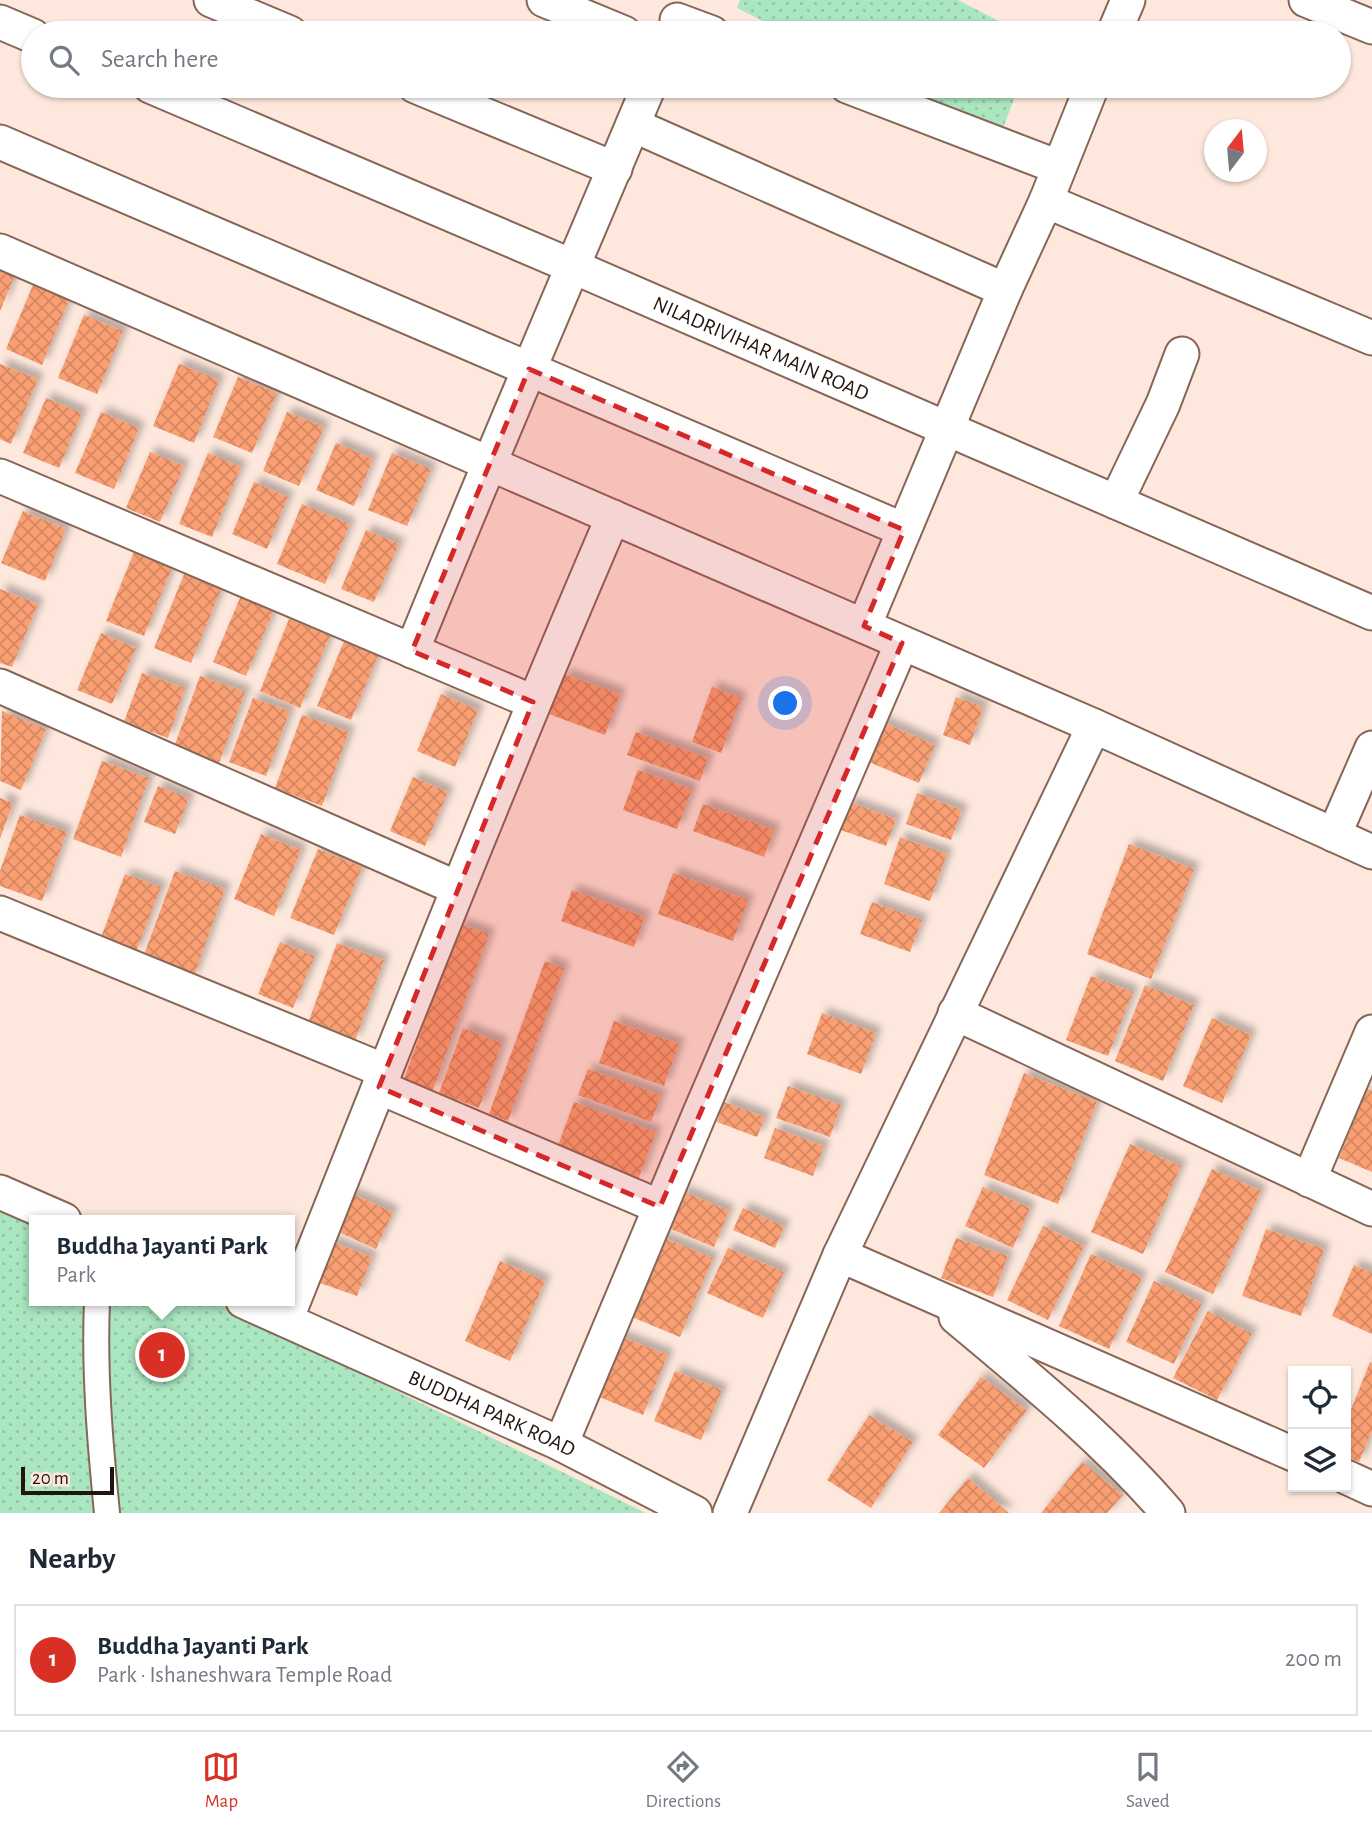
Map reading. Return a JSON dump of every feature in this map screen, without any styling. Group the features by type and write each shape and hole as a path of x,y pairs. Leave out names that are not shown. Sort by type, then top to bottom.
{"street":[{"path":"211,0 261,21"},
{"path":"544,0 595,21"},
{"path":"1119,21 1128,0"},
{"path":"1306,0 1372,27"},
{"path":"0,22 21,31"},
{"name":"NILADRIVIHAR MAIN ROAD","path":"178,98 1372,613"},
{"path":"444,98 615,169"},
{"path":"412,651 488,463 644,98"},
{"path":"878,98 1058,167"},
{"path":"864,626 1005,290 1046,201 1087,98"},
{"path":"633,125 1005,290"},
{"path":"0,142 904,530"},
{"path":"1046,201 1372,338"},
{"path":"0,251 1094,726 1372,852"},
{"path":"1116,502 1163,404 1182,354"},
{"path":"3,485 533,702"},
{"path":"295,1297 457,888 613,517"},
{"path":"561,1444 902,643"},
{"path":"0,686 457,888"},
{"path":"730,1513 840,1255 1094,726"},
{"path":"1334,835 1372,748"},
{"path":"0,912 382,1079 660,1207"},
{"path":"956,1013 1372,1209"},
{"path":"1309,1180 1372,1032"},
{"path":"0,1192 53,1215"},
{"path":"840,1255 1288,1452"},
{"path":"925,1291 1056,1400 1142,1483 1168,1513"},
{"path":"97,1306 95,1351 107,1513"},
{"name":"BUDDHA PARK ROAD","path":"254,1306 561,1444 695,1513"},
{"path":"286,1320 292,1306"},
{"path":"1351,1479 1372,1489"}],"highlighted area":[{"path":"529,369 904,530 864,626 902,643 660,1207 379,1087 533,702 412,651"}],"green space":[{"path":"740,0 958,0 999,21 763,21 737,8"},
{"path":"914,98 1014,98 998,141"},
{"path":"0,1197 29,1217 29,1306 222,1306 646,1513 0,1513"}],"building":[{"path":"0,269 15,275 0,311"},
{"path":"33,285 69,300 42,365 6,349"},
{"path":"84,315 123,331 97,394 58,378"},
{"path":"0,364 38,379 11,444 0,439"},
{"path":"179,364 219,380 194,443 153,426"},
{"path":"238,377 277,393 252,453 213,437"},
{"path":"46,398 82,413 59,468 23,453"},
{"path":"101,412 139,428 114,489 75,473"},
{"path":"287,412 324,427 299,486 263,471"},
{"path":"336,443 373,459 354,506 316,490"},
{"path":"150,452 184,466 160,522 126,508"},
{"path":"208,453 241,467 212,537 179,524"},
{"path":"392,453 431,469 407,526 368,510"},
{"path":"254,482 288,497 267,549 232,534"},
{"path":"302,504 350,524 325,584 277,564"},
{"path":"23,511 66,529 45,581 1,563"},
{"path":"366,530 399,544 374,602 341,589"},
{"path":"134,552 172,568 144,636 106,621"},
{"path":"185,572 222,587 191,663 154,648"},
{"path":"0,589 38,604 12,667 0,663"},
{"path":"242,593 275,607 246,676 213,662"},
{"path":"289,619 330,636 300,708 260,691"},
{"path":"101,633 136,648 112,704 77,690"},
{"path":"345,639 379,653 351,720 317,706"},
{"path":"142,673 185,688 168,738 124,722"},
{"path":"564,674 620,694 605,735 549,714"},
{"path":"200,676 245,692 219,763 174,747"},
{"path":"712,687 741,698 721,753 692,742"},
{"path":"441,694 478,710 455,767 417,751"},
{"path":"956,697 983,707 970,745 943,735"},
{"path":"253,698 290,711 266,776 229,762"},
{"path":"2,711 46,729 21,790 0,781"},
{"path":"302,715 349,732 322,806 275,788"},
{"path":"880,721 935,745 919,783 864,760"},
{"path":"636,732 708,758 700,781 627,755"},
{"path":"102,761 149,778 121,857 73,839"},
{"path":"638,770 692,789 677,829 623,810"},
{"path":"413,777 448,792 425,846 390,831"},
{"path":"158,786 189,798 175,834 144,822"},
{"path":"917,793 962,810 951,840 906,824"},
{"path":"0,798 13,803 0,839"},
{"path":"849,802 896,819 886,846 838,829"},
{"path":"703,804 774,830 764,857 693,831"},
{"path":"20,815 67,832 42,901 0,886 0,871"},
{"path":"261,834 301,850 274,916 234,899"},
{"path":"900,837 947,854 930,901 884,884"},
{"path":"1129,844 1194,869 1151,979 1087,954"},
{"path":"318,849 362,867 334,935 290,918"},
{"path":"175,871 225,889 193,979 142,960"},
{"path":"673,873 748,900 733,941 658,914"},
{"path":"125,874 161,887 135,954 100,940"},
{"path":"572,890 645,917 634,947 561,921"},
{"path":"872,902 922,920 910,952 860,934"},
{"path":"460,924 489,934 433,1090 404,1079"},
{"path":"280,942 315,956 293,1008 258,994"},
{"path":"337,943 384,960 355,1041 308,1023"},
{"path":"545,961 564,968 508,1121 489,1114"},
{"path":"1091,976 1133,992 1108,1056 1066,1040"},
{"path":"1145,985 1194,1005 1163,1081 1115,1061"},
{"path":"822,1013 876,1033 861,1074 807,1054"},
{"path":"1212,1018 1251,1035 1222,1103 1183,1086"},
{"path":"614,1021 679,1044 664,1086 599,1063"},
{"path":"463,1028 502,1043 479,1108 439,1093"},
{"path":"588,1069 661,1095 651,1122 578,1095"},
{"path":"1024,1073 1097,1102 1058,1204 984,1175"},
{"path":"788,1086 841,1105 830,1137 776,1118"},
{"path":"1367,1089 1372,1091 1372,1172 1339,1158"},
{"path":"574,1102 656,1132 638,1180 556,1151"},
{"path":"724,1102 765,1117 757,1137 717,1122"},
{"path":"775,1128 824,1146 813,1176 764,1158"},
{"path":"1130,1144 1181,1166 1143,1254 1091,1232"},
{"path":"1212,1169 1261,1191 1213,1294 1165,1272"},
{"path":"983,1187 1030,1208 1013,1248 965,1226"},
{"path":"682,1191 729,1211 714,1247 666,1227"},
{"path":"350,1193 393,1212 376,1249 334,1230"},
{"path":"743,1208 784,1226 775,1248 733,1230"},
{"path":"1043,1226 1084,1246 1048,1320 1007,1300"},
{"path":"1266,1229 1324,1249 1301,1316 1242,1296"},
{"path":"659,1236 713,1258 680,1337 627,1315"},
{"path":"956,1238 1008,1256 993,1297 941,1278"},
{"path":"329,1241 372,1257 357,1296 314,1281"},
{"path":"728,1248 784,1272 763,1318 707,1293"},
{"path":"1091,1254 1142,1277 1109,1349 1059,1326"},
{"path":"500,1261 545,1281 510,1361 465,1341"},
{"path":"1354,1265 1372,1273 1372,1334 1332,1316"},
{"path":"1154,1281 1202,1303 1174,1364 1126,1342"},
{"path":"1208,1311 1252,1334 1217,1400 1173,1378"},
{"path":"617,1335 668,1355 643,1415 592,1394"},
{"path":"1370,1362 1372,1431 1359,1462 1351,1459 1351,1410"},
{"path":"675,1371 722,1390 701,1440 654,1421"},
{"path":"981,1377 1027,1410 984,1468 938,1435"},
{"path":"869,1415 913,1442 871,1508 827,1480"},
{"path":"1082,1462 1123,1495 1107,1513 1041,1513"},
{"path":"968,1478 1009,1513 939,1513"}],"place":[{"name":"Buddha Jayanti Park","path":"162,1355"}]}
